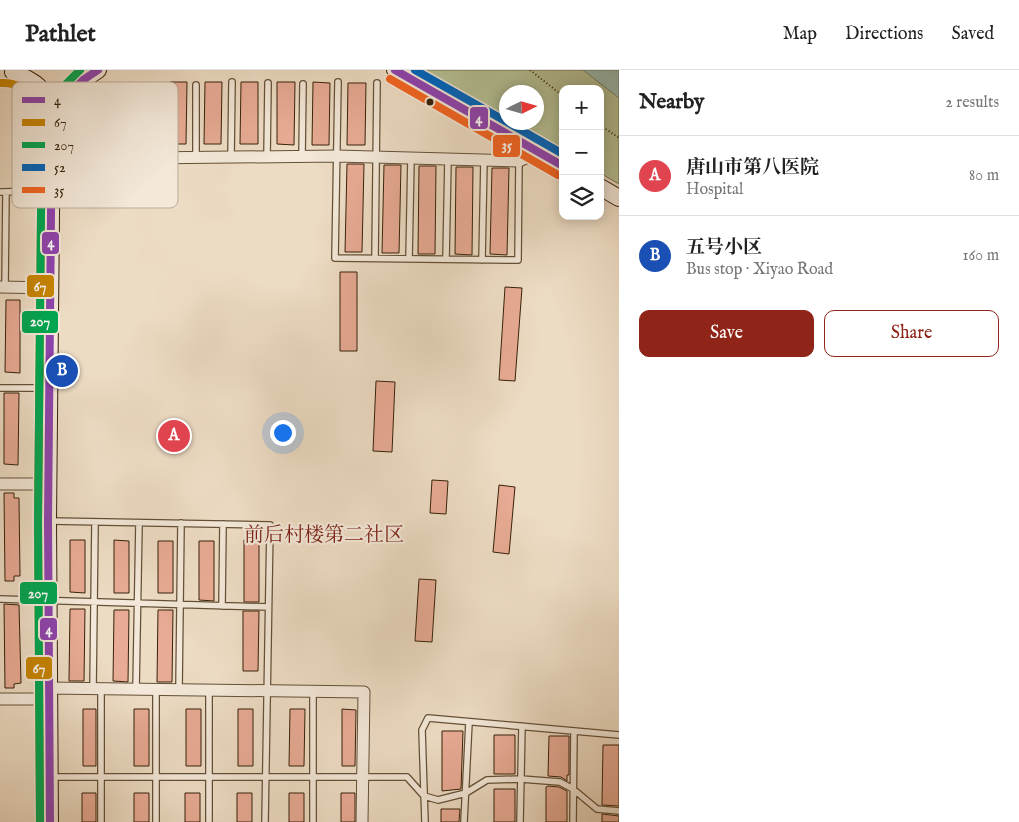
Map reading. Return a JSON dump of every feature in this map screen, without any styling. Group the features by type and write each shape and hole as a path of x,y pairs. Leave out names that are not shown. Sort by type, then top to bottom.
{"street":[{"path":"6,72 34,70"},
{"path":"81,82 98,70"},
{"path":"396,70 559,164"},
{"path":"6,72 30,82"},
{"path":"178,158 337,156 519,161 539,152"},
{"path":"604,189 619,198"},
{"path":"50,822 48,521 53,208"},
{"path":"2,287 51,288"},
{"path":"0,484 49,484"},
{"path":"0,699 97,688 364,692 362,822"}],"lane":[{"path":"231,157 232,82"},
{"path":"338,82 336,258 518,260 519,161"},
{"path":"267,157 268,83"},
{"path":"302,156 304,84"},
{"path":"375,258 377,84"},
{"path":"196,85 196,158"},
{"path":"409,259 411,158"},
{"path":"446,259 448,159"},
{"path":"482,260 484,160"},
{"path":"2,287 3,192"},
{"path":"0,388 50,388"},
{"path":"48,521 270,525 265,822"},
{"path":"95,522 93,602 101,777 100,822"},
{"path":"136,689 139,523"},
{"path":"179,690 181,523"},
{"path":"222,606 223,524"},
{"path":"0,599 268,608"},
{"path":"156,689 156,822"},
{"path":"209,690 209,822"},
{"path":"313,691 313,822"},
{"path":"425,822 422,730 428,718 619,735"},
{"path":"464,822 469,722"},
{"path":"520,822 522,726"},
{"path":"573,822 574,731"},
{"path":"49,778 407,777 424,796 438,800 466,794 487,780 521,779 560,782 573,789 597,809 619,811"}],"path":[{"path":"530,70 559,93"},
{"path":"604,128 619,138"}],"green space":[{"path":"418,70 619,70 619,184 604,175 604,85 559,85 559,150 524,130 544,130 544,85 499,85 499,116"}],"water":[{"path":"583,70 619,70 619,98"}],"building":[{"path":"178,82 187,82 186,144 178,144"},
{"path":"205,82 222,82 221,144 204,144"},
{"path":"241,82 258,82 258,144 240,144"},
{"path":"277,82 295,82 294,145 277,144"},
{"path":"313,82 330,83 329,145 312,145"},
{"path":"348,83 366,83 365,145 347,145"},
{"path":"347,164 364,164 362,252 345,252"},
{"path":"384,165 401,165 399,253 382,253"},
{"path":"419,166 436,166 435,254 418,254"},
{"path":"456,167 473,167 472,255 455,254"},
{"path":"492,168 509,168 507,255 490,254"},
{"path":"340,272 357,272 357,351 340,351"},
{"path":"505,287 522,288 515,381 499,380"},
{"path":"6,300 20,300 20,373 5,372"},
{"path":"376,381 395,382 392,452 373,451"},
{"path":"4,393 19,393 18,465 4,464"},
{"path":"432,480 448,481 446,514 430,513"},
{"path":"499,485 515,487 509,554 493,552"},
{"path":"4,493 14,493 14,498 19,498 20,576 14,576 14,581 5,581"},
{"path":"70,540 85,540 85,593 70,592"},
{"path":"114,540 129,541 129,593 114,593"},
{"path":"244,540 259,540 259,602 244,602"},
{"path":"158,541 173,541 173,593 158,593"},
{"path":"199,541 214,541 214,601 199,600"},
{"path":"419,579 436,580 432,642 415,641"},
{"path":"4,604 19,605 21,683 14,684 14,688 5,688"},
{"path":"70,609 85,609 84,681 69,681"},
{"path":"114,610 129,610 128,682 113,681"},
{"path":"158,610 173,610 172,682 157,682"},
{"path":"243,611 259,611 258,671 243,671"},
{"path":"83,709 96,709 96,766 83,766"},
{"path":"134,709 149,709 149,766 134,766"},
{"path":"186,709 201,709 201,766 186,766"},
{"path":"238,709 253,709 253,766 238,766"},
{"path":"290,709 305,709 304,766 289,766"},
{"path":"342,709 356,710 355,766 342,766"},
{"path":"442,731 463,731 461,789 442,791"},
{"path":"494,735 515,735 515,774 494,774"},
{"path":"549,736 569,736 569,775 567,775 567,781 561,777 548,776"},
{"path":"603,745 619,745 619,806 602,805"},
{"path":"546,787 559,787 567,791 567,822 546,822"},
{"path":"494,789 515,789 515,822 494,822"},
{"path":"82,793 96,793 96,822 82,822"},
{"path":"134,793 149,793 149,822 134,822"},
{"path":"185,793 200,793 200,822 185,822"},
{"path":"237,793 252,793 252,822 237,822"},
{"path":"289,793 304,793 304,822 289,822"},
{"path":"341,793 355,793 355,822 341,822"},
{"path":"441,809 460,809 459,822 441,822"},
{"path":"602,814 619,816 619,822 602,822"}],"transit line":[{"name":"207","path":"68,82 80,70"},
{"name":"4","path":"81,82 98,70"},
{"name":"4","path":"395,70 559,164"},
{"name":"52","path":"415,70 499,117"},
{"name":"35","path":"390,79 558,175"},
{"name":"67","path":"1,83 12,84"},
{"name":"52","path":"521,130 559,152"},
{"name":"67","path":"40,822 38,521 41,208"},
{"name":"207","path":"40,822 38,521 41,208"},
{"name":"4","path":"50,822 48,521 51,208"}],"place":[{"name":"五号小区","path":"62,371"},
{"name":"唐山市第八医院","path":"174,436"}],"district":[{"name":"前后村楼第二社区","path":"324,534"}]}
